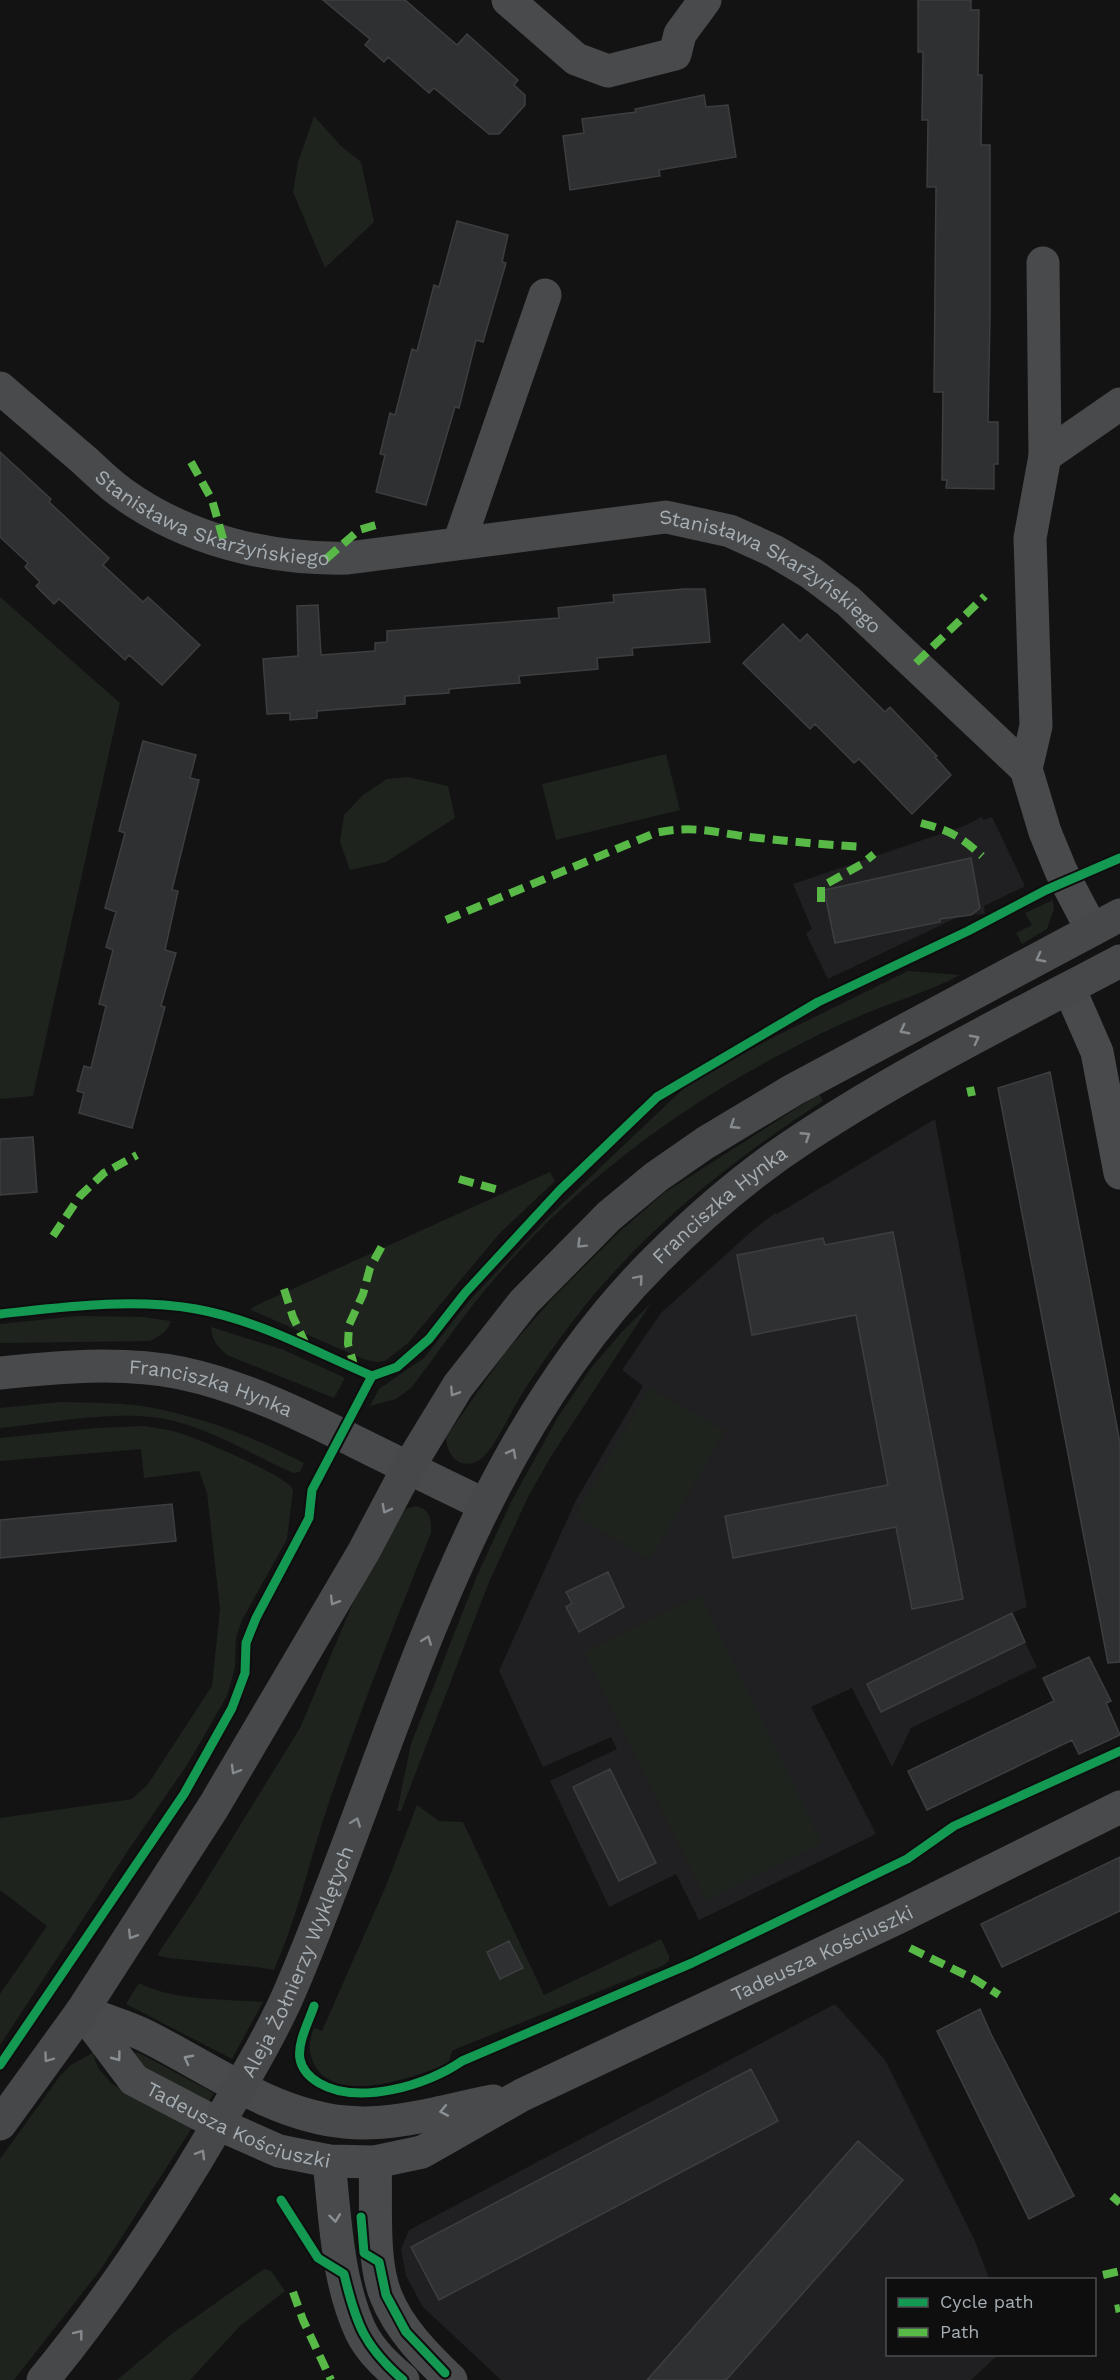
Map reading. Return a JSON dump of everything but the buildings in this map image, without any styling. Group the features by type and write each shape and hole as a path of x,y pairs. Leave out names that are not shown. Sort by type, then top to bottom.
{"main road":[{"path":"0,2124 82,2010 214,1806 364,1551 408,1467 458,1386 524,1302 609,1216 656,1176 749,1115 1120,915"},
{"name":"Franciszka Hynka","path":"485,1505 516,1446 549,1392 596,1328 653,1263 709,1210 758,1170 814,1131 902,1078 1120,962"},
{"name":"Aleja Żołnierzy Wyklętych","path":"43,2380 106,2301 184,2184 289,1994 444,1597 485,1505"}],"street":[{"path":"508,0 576,59 608,71 675,54 680,34 705,0"},
{"name":"Stanisława Skarżyńskiego","path":"1026,769 1036,726 1030,538 1045,456 1043,263"},
{"path":"459,543 545,295"},
{"name":"Stanisława Skarżyńskiego","path":"0,388 122,494 176,525 224,542 269,554 326,559 348,558 666,517 736,533 811,573 848,601 1026,769 1045,832 1061,871 1092,930"},
{"path":"1045,456 1120,405"},
{"path":"1069,988 1097,1052 1120,1173"},
{"name":"Franciszka Hynka","path":"0,1373 58,1368 141,1368 181,1373 227,1386 278,1405 485,1505"},
{"name":"Tadeusza Kościuszki","path":"82,2010 134,2080 218,2124 279,2151 329,2162 375,2162 422,2152 522,2095 887,1923 1120,1807"},
{"name":"Tadeusza Kościuszki","path":"82,2010 144,2036 294,2112 346,2122 388,2122 522,2095"},
{"path":"329,2162 344,2274 352,2309 362,2333 375,2353 404,2380"},
{"path":"375,2162 379,2262 386,2295 406,2332 451,2380"}],"shaded area":[{"path":"314,116 341,146 361,162 374,222 325,268 293,192 298,162"},
{"path":"0,597 120,703 33,1096 0,1099"},
{"path":"666,754 680,810 556,840 542,784"},
{"path":"408,777 448,786 455,818 386,862 350,870 340,842 344,815 363,795 387,779"},
{"path":"982,817 983,820 992,817 1025,886 984,906 985,914 960,916 828,979 806,934 812,929 793,884 964,826"},
{"path":"1053,900 1054,909 1047,929 1022,944 1016,933 1032,925 1025,913"},
{"path":"908,971 960,975 855,1018 785,1052 702,1100 662,1127 586,1187 517,1254 475,1302 411,1388 396,1399 370,1406 379,1389 424,1358 469,1301 545,1220 683,1089 770,1039"},
{"path":"819,1094 823,1101 726,1170 665,1221 636,1249 583,1308 558,1341 520,1397 488,1452 474,1463 467,1464 455,1459 447,1446 446,1437 505,1353 550,1301 617,1234 664,1193"},
{"path":"935,1119 1027,1607 1011,1613 1037,1667 911,1728 892,1767 852,1688 811,1707 876,1834 699,1920 676,1874 609,1907 550,1781 617,1749 611,1737 543,1767 499,1671 576,1500 643,1386 622,1370 661,1313 752,1231 775,1213 777,1214"},
{"path":"550,1172 555,1181 499,1234 408,1343 385,1361 376,1362 363,1359 251,1310 253,1307"},
{"path":"651,1303 550,1458 528,1497 489,1582 401,1811 397,1811 411,1744 476,1578 511,1502 558,1417 591,1368"},
{"path":"78,1316 143,1317 171,1321 165,1331 150,1341 0,1343 0,1324"},
{"path":"211,1327 284,1350 345,1378 334,1398 227,1355 216,1343"},
{"path":"649,1388 725,1431 650,1560 575,1516"},
{"path":"60,1402 130,1405 173,1412 230,1430 304,1463 300,1472 293,1473 205,1431 154,1417 111,1416 0,1428 0,1408"},
{"path":"144,1426 172,1431 202,1441 259,1467 288,1484 293,1490 287,1539 242,1620 236,1638 235,1667 227,1696 187,1765 0,2045 0,1994 47,1926 0,1890 0,1818 132,1799 148,1784 212,1686 220,1609 207,1493 199,1471 144,1478 141,1449 0,1461 0,1438 95,1428"},
{"path":"416,1506 425,1510 429,1516 431,1533 353,1734 322,1823 290,1929 274,1970 157,1955 196,1897 300,1728 356,1596 401,1516 406,1509"},
{"path":"700,1595 822,1843 706,1900 584,1652"},
{"path":"417,1805 439,1821 463,1822 544,1995 661,1939 669,1961 662,1966 456,2049 452,2051 448,2064 416,2075 377,2085 358,2086 340,2084 325,2077 314,2064 311,2055 312,2032 314,2028 322,2031 385,1888"},
{"path":"139,1983 183,1996 263,2002 232,2059 126,2004"},
{"path":"835,2004 885,2060 975,2241 989,2278 886,2278 886,2356 997,2356 971,2380 501,2380 423,2307 406,2276 401,2249 409,2230"},
{"path":"94,2052 99,2069 112,2084 192,2128 101,2269 14,2380 0,2380 0,2159 60,2076 71,2065"},
{"path":"131,2052 139,2053 214,2093 207,2105 146,2073"},
{"path":"264,2269 271,2271 285,2291 241,2325 190,2380 117,2380 173,2333"}],"marked path":[{"path":"191,462 212,500 224,542"},
{"path":"326,559 359,530 376,525"},
{"path":"916,663 985,596"},
{"path":"921,823 954,835 982,856"},
{"path":"446,920 655,833 670,830 696,830 785,841 864,847"},
{"path":"821,902 821,887 862,864 874,854"},
{"path":"970,1087 972,1096"},
{"path":"53,1236 80,1196 104,1173 137,1155"},
{"path":"459,1179 502,1191"},
{"path":"355,1369 348,1344 349,1325 363,1294 370,1268 383,1244"},
{"path":"284,1289 293,1317 307,1347"},
{"path":"910,1948 976,1980 999,1995"},
{"path":"1112,2196 1120,2203"},
{"path":"1103,2275 1120,2271"},
{"path":"293,2292 303,2320 331,2380"},
{"path":"1115,2309 1120,2308"}],"cycle path":[{"path":"0,2065 184,1794 232,1708 245,1673 246,1643 256,1618 309,1518 312,1490 372,1376 397,1367 429,1339 465,1293 560,1190 657,1097 818,1002 968,931 1046,890 1120,858"},
{"path":"0,1314 73,1306 123,1304 196,1309 264,1329 372,1376"},
{"path":"314,2006 302,2039 300,2053 302,2067 312,2078 335,2090 353,2093 392,2090 412,2085 448,2070 462,2061 692,1963 907,1859 954,1826 1120,1751"},
{"path":"281,2200 318,2258 344,2274 363,2333 379,2356 403,2380"},
{"path":"361,2217 364,2253 379,2262 386,2295 406,2332 445,2373"}]}
